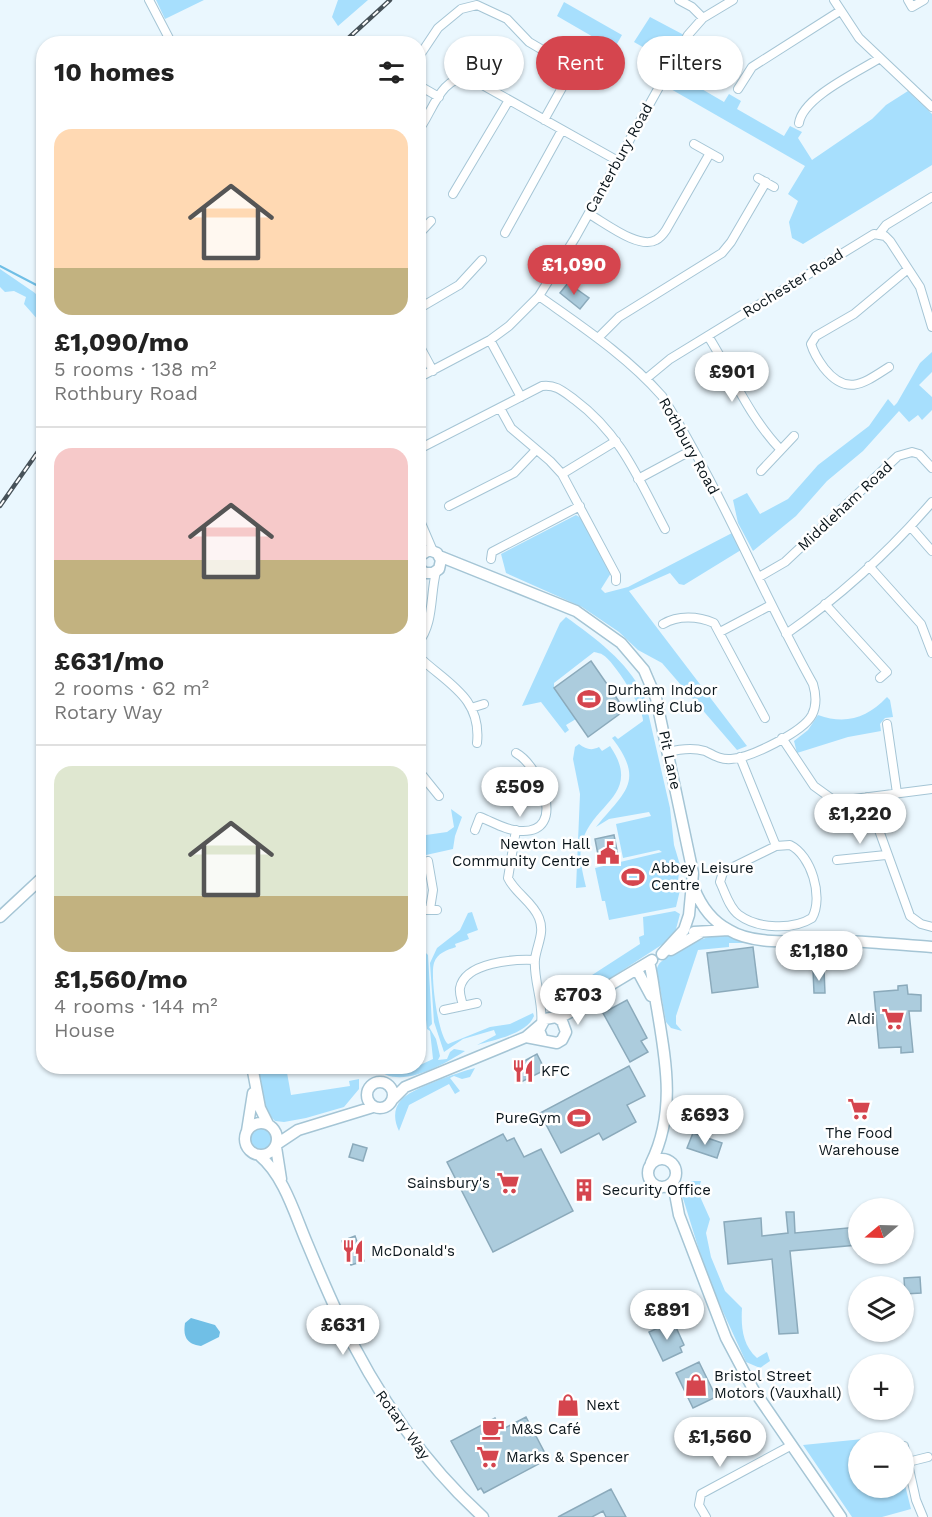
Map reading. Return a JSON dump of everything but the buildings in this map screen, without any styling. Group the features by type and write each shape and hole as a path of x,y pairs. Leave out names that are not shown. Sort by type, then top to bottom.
{"street":[{"path":"149,0 168,36"},
{"path":"679,0 692,7 703,18"},
{"name":"Canterbury Road","path":"426,374 490,340 509,326 539,296 588,214 684,42 703,18 733,0"},
{"path":"834,0 859,38 932,107"},
{"path":"908,0 912,7 924,0"},
{"path":"426,46 438,28 461,9 477,5 507,19 536,46"},
{"path":"743,81 752,67 840,11"},
{"path":"799,123 800,117 812,101 880,58"},
{"path":"426,121 451,81 461,77 470,78 618,161"},
{"path":"426,90 439,97"},
{"path":"544,120 561,90"},
{"path":"453,194 509,100"},
{"path":"505,233 562,130"},
{"path":"694,144 719,158"},
{"path":"588,214 636,241 647,243 657,240 666,230 710,153"},
{"path":"598,338 619,317 722,253 731,242 762,180 774,187"},
{"name":"Rochester Road","path":"647,378 670,359 869,236 879,234 886,225 932,197"},
{"path":"426,226 431,221"},
{"path":"879,234 890,241 928,296 932,327"},
{"path":"426,304 459,285 482,260"},
{"path":"889,367 865,382 853,386 842,385 831,377 813,354 811,344 816,336 854,314 908,269"},
{"name":"Rothbury Road","path":"539,296 598,338 647,378 662,396 759,577 771,605 813,684 816,695 812,714 807,722 782,738 740,757 722,758 691,748 668,752"},
{"path":"708,336 726,364 755,420 781,450"},
{"path":"490,340 521,397"},
{"path":"426,357 433,371"},
{"path":"426,445 542,386 556,386 593,414 616,441 665,530"},
{"path":"500,408 511,428 562,474 616,575 616,581"},
{"path":"761,471 794,436"},
{"path":"562,474 616,441"},
{"path":"449,506 514,473 536,450"},
{"path":"638,479 692,450"},
{"name":"Middleham Road","path":"759,577 785,562 898,456 912,452 919,454 932,468"},
{"path":"786,634 869,566 911,527 932,502"},
{"path":"491,559 492,552 580,506"},
{"path":"911,527 932,551"},
{"path":"426,554 441,560 426,570"},
{"name":"Pit Lane","path":"426,554 462,565 576,611 621,643 636,658 652,684 692,862 693,886"},
{"path":"426,570 462,565"},
{"path":"869,566 921,624 932,653"},
{"path":"426,570 431,593 426,629"},
{"path":"825,604 887,672 880,678"},
{"path":"720,632 771,605"},
{"path":"663,624 678,618 706,619 714,623 765,718"},
{"path":"426,662 459,689 471,708 477,743"},
{"path":"471,708 484,704"},
{"path":"887,724 897,793"},
{"path":"782,738 814,786 832,799 932,789"},
{"path":"475,830 480,817 516,830 529,830 540,825 548,809 537,775 521,753"},
{"path":"740,757 776,846"},
{"path":"426,780 439,796"},
{"path":"867,797 886,855 910,916 921,924 932,927"},
{"path":"516,830 508,878 539,918 542,934 535,960 541,1001 540,1035 543,1040"},
{"path":"790,845 797,849 809,865 817,904 815,913 808,920 771,926 740,916 733,910 720,882 723,872 776,846 790,845"},
{"path":"837,860 886,855"},
{"path":"426,910 434,909 428,861"},
{"path":"0,917 36,883"},
{"path":"254,1081 246,1144 254,1154 266,1155 298,1130 352,1112 373,1107 383,1108 405,1087 526,1037 545,1019 557,1018 584,1005 612,984 703,932 711,924 693,886"},
{"path":"662,954 681,936 688,917 693,886"},
{"path":"688,917 698,909 707,912 729,930"},
{"path":"688,917 691,929 703,932 729,930 761,940 835,940 932,947"},
{"path":"464,1006 460,991 461,984 480,968 501,961 535,960"},
{"path":"649,962 662,1038 667,1095 665,1148 676,1173 673,1183 679,1215 726,1338 753,1389 841,1517"},
{"path":"637,970 649,989 657,1010"},
{"path":"541,1001 565,1025 566,1032"},
{"path":"444,1010 477,1003"},
{"path":"526,1037 557,1043 562,1040 584,1005"},
{"path":"253,1074 262,1114 277,1135 276,1145"},
{"path":"352,1112 375,1083 405,1087"},
{"path":"387,1084 392,1089 393,1099"},
{"path":"367,1093 368,1102 373,1107"},
{"path":"247,1132 254,1125 298,1130"},
{"path":"664,1133 647,1173 648,1179 660,1188 679,1215"},
{"name":"Rotary Way","path":"276,1145 283,1188"},
{"name":"Rotary Way","path":"260,1155 268,1163 283,1188 338,1314 375,1385 430,1463 483,1517"},
{"path":"651,1163 661,1159 671,1162"},
{"path":"660,1188 673,1183"},
{"path":"706,1517 699,1505 700,1494 792,1445"},
{"path":"914,1460 928,1457"},
{"path":"914,1490 923,1517"}],"shaded area":[{"path":"156,0 204,0 165,19"},
{"path":"338,0 368,0 338,26 332,17"},
{"path":"564,2 622,35 592,36 557,16"},
{"path":"650,17 684,35 683,36 638,36"},
{"path":"672,90 703,90 724,102 729,94 741,101 737,109 784,136 790,126 802,132 798,138 812,160 908,91 932,114 932,165 803,244 792,238 789,222 798,201 788,194 805,166"},
{"path":"0,269 35,293 36,318 24,304 26,297 14,291 5,292 0,287"},
{"path":"932,352 932,372 919,385 932,397 932,410 922,420 918,415 909,422 899,411 863,451 827,481 796,516 753,551 738,523 733,500 747,493 760,514 788,499 818,465 869,426 888,399 894,406 897,403 920,363"},
{"path":"576,515 581,518 611,573 601,589 605,593 628,587 732,533 741,550 684,585 679,584 670,573 629,591 747,746 737,750 662,663 638,650 619,632 582,607 506,573 501,554"},
{"path":"566,617 599,642 619,661 644,695 670,808 674,845 680,865 677,888 680,890 676,907 609,920 605,901 602,901 595,868 662,852 659,850 623,858 616,824 651,816 649,812 609,819 596,827 622,795 629,776 628,766 612,738 615,736 618,739 643,721 639,706 621,675 608,659 594,652 554,683 554,688 576,719 566,725 569,730 565,733 541,702 522,706 560,623"},
{"path":"887,697 890,700 893,717 885,718 880,724 881,731 848,737 797,753 794,741 808,730 818,715 838,719 856,718 872,710"},
{"path":"579,744 589,749 599,747 602,751 610,746 619,763 621,777 612,799 586,831 581,851 586,887 576,888 580,794 573,759 575,747"},
{"path":"451,809 462,817 453,849 426,855 426,835 447,832 454,827"},
{"path":"675,911 680,914 675,933 663,944 566,1007 553,1005 546,994 547,981 566,977 567,981 589,977 640,944 639,937 644,935 643,917"},
{"path":"472,912 478,930 467,934 469,939 443,952 434,963 433,980 436,1005 444,1039 448,1044 490,1027 510,1024 533,1013 534,1016 525,1027 517,1032 477,1045 496,1035 494,1030 463,1039 444,1052 434,1022 430,963 437,948 460,930 468,913"},
{"path":"722,933 755,943 729,943 729,947 698,950 676,1016 676,1024 682,1031 671,1028 666,1022 658,977 655,978 659,964 688,945"},
{"path":"426,953 428,955 432,1024 429,1027 436,1039 440,1056 438,1060 447,1059 454,1049 465,1051 426,1072 426,1062 433,1059 430,1031 427,1029"},
{"path":"475,1068 470,1077 450,1078 460,1091 455,1094 449,1084 409,1105 399,1131 395,1119 401,1100 435,1081"},
{"path":"258,1074 287,1074 291,1095 350,1086 349,1081 359,1079 359,1089 344,1107 284,1122 275,1121 266,1112"},
{"path":"384,1074 420,1074 407,1077"},
{"path":"261,1127 269,1130 272,1138 269,1146 261,1149 253,1146 250,1138 253,1130"},
{"path":"691,1181 701,1181 698,1192 710,1219 706,1233 711,1257 725,1291 742,1308 742,1328 745,1341 757,1358 767,1352 770,1361 760,1368 746,1362 708,1279 682,1195"},
{"path":"191,1318 215,1325 220,1332 219,1337 201,1346 189,1341 185,1332 185,1323"},
{"path":"848,1440 848,1498 908,1498 911,1509 882,1517 852,1517 803,1445"}],"waterway":[{"path":"0,266 36,285"}],"railway":[{"path":"351,36 390,0"},
{"path":"0,506 36,454"}],"place":[{"name":"Durham Indoor Bowling Club","path":"589,699"},
{"name":"Newton Hall Community Centre","path":"608,853"},
{"name":"Abbey Leisure Centre","path":"633,877"},
{"name":"Aldi","path":"893,1019"},
{"name":"KFC","path":"523,1071"},
{"name":"The Food Warehouse","path":"859,1109"},
{"name":"PureGym","path":"579,1118"},
{"name":"Sainsbury's","path":"508,1183"},
{"name":"Security Office","path":"584,1190"},
{"name":"McDonald's","path":"353,1251"},
{"name":"Bristol Street Motors (Vauxhall)","path":"696,1385"},
{"name":"Next","path":"568,1405"},
{"name":"M&S Café","path":"493,1429"},
{"name":"Marks & Spencer","path":"488,1457"}]}
